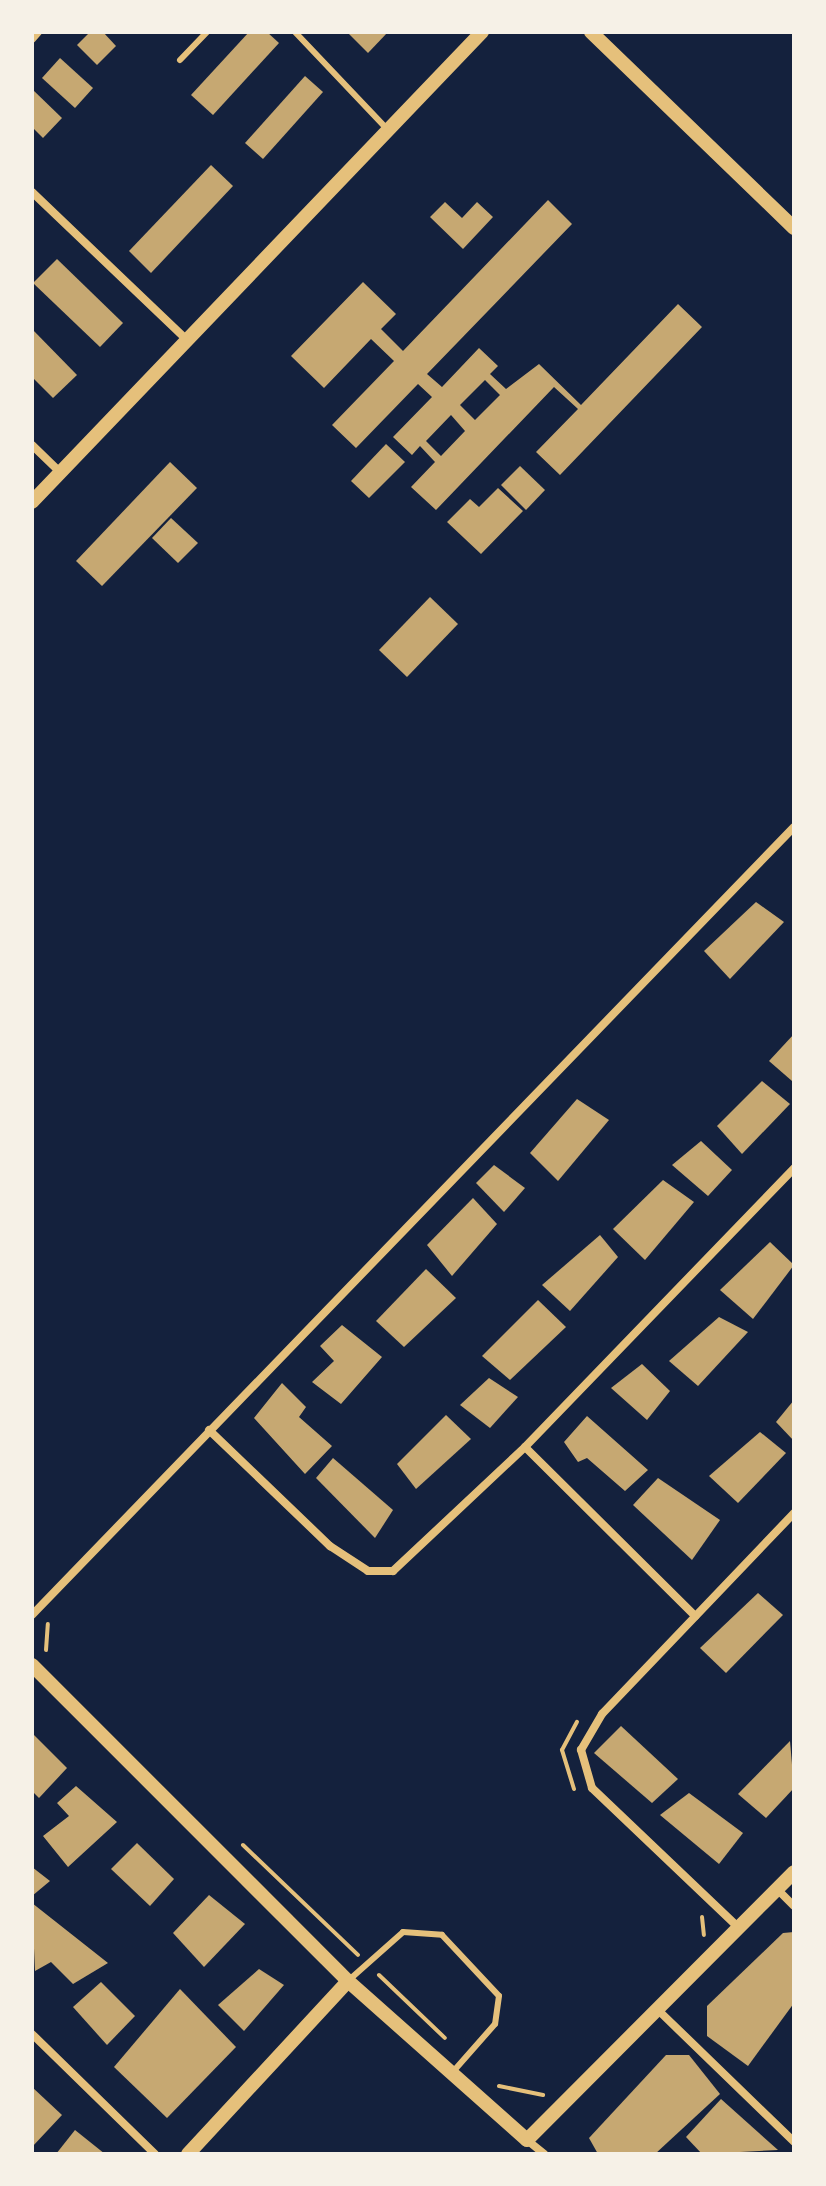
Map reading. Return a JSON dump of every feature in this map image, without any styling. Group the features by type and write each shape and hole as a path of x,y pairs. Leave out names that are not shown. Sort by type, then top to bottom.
{"street":[{"path":"32,39 38,32"},
{"path":"32,502 482,32"},
{"path":"591,32 794,228"},
{"path":"32,192 188,341"},
{"path":"32,445 60,472"},
{"path":"32,1615 794,827"},
{"path":"209,1430 330,1546 382,1574 405,1566 525,1447 794,1168"},
{"path":"525,1447 695,1616"},
{"path":"739,1928 592,1788 580,1764 593,1726 794,1513"},
{"path":"32,1665 348,1981 544,2154"},
{"path":"527,2140 794,1872"},
{"path":"777,1889 794,1906"},
{"path":"188,2154 348,1981"},
{"path":"658,2010 794,2142"},
{"path":"32,2034 155,2154"}],"lane":[{"path":"180,60 207,32"},
{"path":"295,32 389,131"},
{"path":"348,1981 403,1932 442,1935 499,1996 495,2024 452,2073"}],"path":[{"path":"49,1622 45,1648 55,1659"},
{"path":"584,1801 565,1776 562,1750 568,1730 589,1709"},
{"path":"232,1835 466,2058 508,2092 550,2094"},
{"path":"700,1912 702,1939"}],"building":[{"path":"90,32 103,32 116,46 97,65 77,45"},
{"path":"249,32 267,32 279,43 213,115 191,95"},
{"path":"347,32 388,32 368,53"},
{"path":"60,58 93,88 75,108 42,78"},
{"path":"305,76 323,92 263,159 245,143"},
{"path":"32,89 62,118 43,138 32,127"},
{"path":"211,165 233,186 151,273 129,251"},
{"path":"548,200 572,224 427,374 442,387 479,348 498,366 490,374 506,389 539,364 581,405 678,304 702,327 560,475 536,452 578,409 554,387 436,510 411,487 435,462 420,446 412,455 393,437 432,397 418,384 356,448 332,425 394,361 371,339 324,388 291,356 363,282 396,314 381,329 403,351","holes":["485,380 500,395 475,420 460,405","451,415 465,431 441,456 426,441"]},
{"path":"445,202 462,218 477,202 493,217 463,249 430,217"},
{"path":"57,259 123,323 100,347 33,283"},
{"path":"32,329 77,375 53,398 32,377"},
{"path":"386,444 405,462 369,498 351,481"},
{"path":"170,462 197,488 102,586 76,561"},
{"path":"520,466 545,490 526,510 501,485"},
{"path":"498,488 523,511 481,554 447,522 470,499 479,507"},
{"path":"171,518 198,543 178,563 152,538"},
{"path":"430,597 458,624 407,677 379,650"},
{"path":"756,902 784,922 730,979 704,951"},
{"path":"794,1034 794,1079 792,1081 769,1061"},
{"path":"762,1081 790,1104 742,1154 717,1126"},
{"path":"577,1099 609,1120 558,1181 530,1153"},
{"path":"701,1141 732,1170 708,1196 672,1165"},
{"path":"494,1165 525,1188 504,1212 476,1183"},
{"path":"663,1180 694,1202 645,1260 613,1229"},
{"path":"473,1198 497,1224 452,1276 427,1245"},
{"path":"600,1235 618,1257 570,1311 542,1285"},
{"path":"770,1242 794,1265 753,1319 720,1290"},
{"path":"426,1269 456,1298 404,1347 376,1321"},
{"path":"538,1300 566,1327 510,1380 482,1356"},
{"path":"719,1317 748,1332 698,1386 669,1361"},
{"path":"342,1325 382,1357 341,1404 312,1382 334,1361 320,1346"},
{"path":"642,1364 670,1391 647,1420 611,1388"},
{"path":"489,1378 518,1397 490,1428 460,1405"},
{"path":"282,1383 306,1407 299,1417 332,1446 305,1474 254,1418"},
{"path":"794,1400 794,1441 776,1422"},
{"path":"446,1415 471,1439 416,1489 397,1464"},
{"path":"587,1416 648,1470 625,1491 587,1458 578,1462 564,1442"},
{"path":"760,1432 786,1453 738,1503 709,1476"},
{"path":"333,1458 393,1510 375,1538 316,1478"},
{"path":"658,1478 720,1520 692,1560 633,1505"},
{"path":"758,1593 783,1615 726,1673 700,1648"},
{"path":"621,1726 678,1779 652,1803 594,1753"},
{"path":"32,1733 67,1768 39,1798 32,1791"},
{"path":"790,1741 794,1788 766,1818 738,1794"},
{"path":"76,1786 117,1822 68,1867 43,1836 69,1816 57,1803"},
{"path":"689,1793 743,1833 719,1864 660,1815"},
{"path":"137,1843 174,1879 150,1906 111,1869"},
{"path":"32,1867 50,1881 32,1896"},
{"path":"209,1895 245,1924 204,1967 173,1933"},
{"path":"32,1903 108,1963 73,1984 51,1962 35,1971"},
{"path":"794,1932 794,2003 748,2066 707,2036 707,2006 783,1933"},
{"path":"259,1969 284,1985 244,2031 218,2005"},
{"path":"101,1982 135,2016 107,2045 73,2007"},
{"path":"180,1989 236,2047 167,2118 114,2067"},
{"path":"666,2055 689,2055 720,2094 655,2154 598,2154 589,2138"},
{"path":"32,2087 62,2115 32,2147"},
{"path":"721,2099 778,2150 702,2154 686,2137"},
{"path":"75,2130 105,2154 56,2154"}]}
